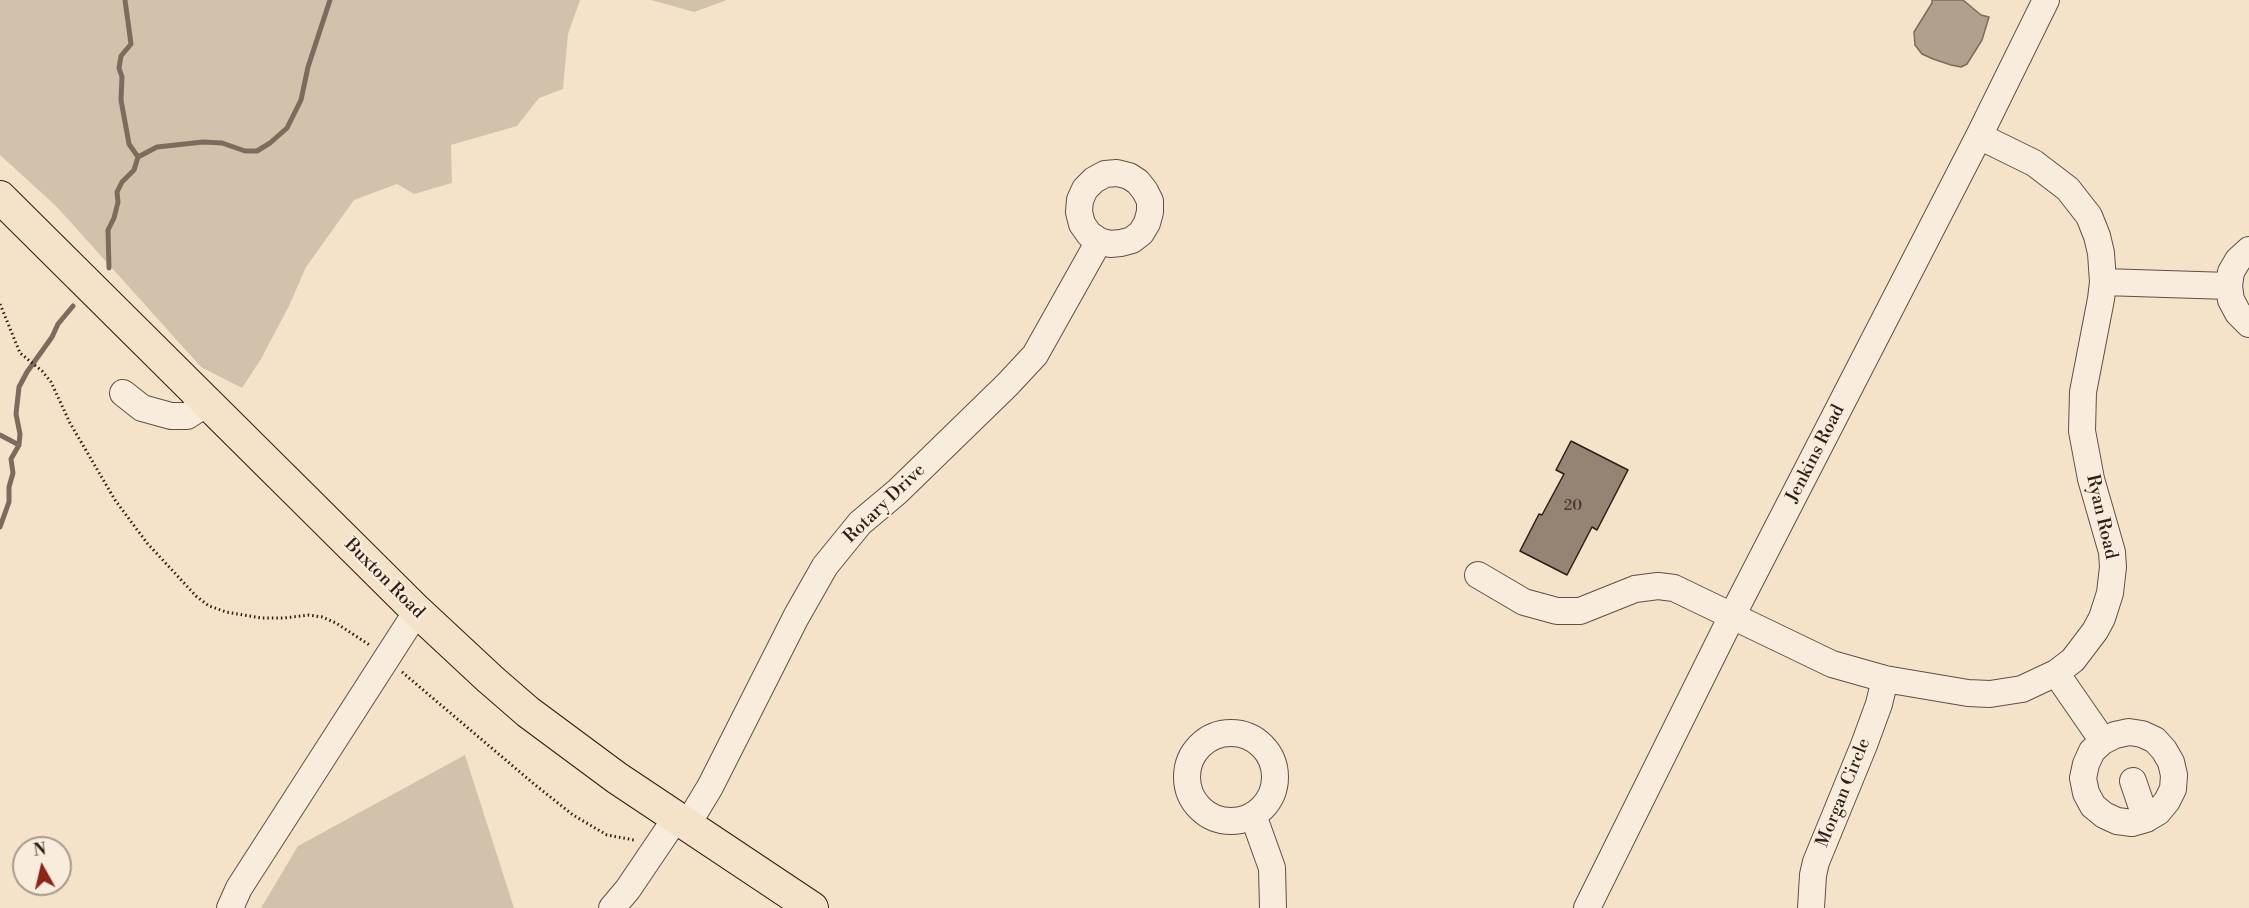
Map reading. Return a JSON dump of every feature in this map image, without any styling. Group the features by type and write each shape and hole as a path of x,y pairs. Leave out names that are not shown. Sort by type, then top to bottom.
{"main road":[{"name":"Buxton Road","path":"2,205 207,403 417,611 528,712 682,822 812,908"}],"street":[{"name":"Jenkins Road","path":"1587,908 1732,616 1979,136 2046,0"},
{"name":"Ryan Road","path":"1478,574 1524,602 1557,611 1580,611 1625,592 1658,586 1680,590 1832,664 1885,679 1968,693 1990,694 2022,689 2056,673 2073,660 2095,631 2110,593 2112,552 2091,479 2082,431 2083,392 2099,317 2103,282 2101,253 2089,216 2068,189 2034,164 1979,136"},
{"name":"Rotary Drive","path":"612,908 653,852 682,822 710,787 796,617 825,566 860,523 906,483 1029,362 1048,335 1100,241"},
{"path":"2249,250 2238,260 2231,272 2229,286 2231,300 2238,314 2249,324"},
{"path":"2103,282 2229,286"},
{"path":"123,393 142,408 171,416 187,416 207,403"},
{"path":"230,908 239,888 417,611"},
{"path":"2056,673 2103,741"},
{"name":"Morgan Circle","path":"1811,908 1816,862 1868,735 1885,679"},
{"path":"2122,733 2142,734 2155,740 2164,750 2171,762 2174,775 2173,789 2158,812 2132,823 2117,821 2104,815 2093,806 2086,793 2083,778 2092,751 2103,741 2122,733"},
{"path":"2133,781 2146,819"},
{"path":"1253,815 1272,868 1273,908"}],"path":[{"path":"0,304 20,353 51,381 70,423 115,500 147,543 196,596 209,606 226,612 262,618 309,615 322,617 336,623 375,649"},
{"path":"401,671 573,815 598,831 613,837 633,840 653,852"}],"shaded area":[{"path":"0,0 580,0 568,34 563,89 539,98 517,126 451,145 452,183 414,194 397,184 354,200 306,267 289,306 261,359 242,388 201,367 56,206 0,155"},
{"path":"651,0 727,0 694,12"},
{"path":"1932,0 1963,0 1981,15 1989,17 1982,40 1967,64 1961,67 1922,54 1915,45 1914,32"},
{"path":"465,755 514,908 261,908 298,846"}],"building":[{"path":"1571,441 1628,470 1597,530 1592,527 1567,575 1520,551 1539,514 1542,515 1564,474 1556,470"}],"waterway":[{"path":"109,268 108,230 118,202 117,192 122,182 134,170 138,157 129,144 121,100 122,77 119,68 121,56 131,44 125,0"},
{"path":"138,157 157,147 203,142 222,143 245,151 257,151 270,143 287,128 301,100 308,67 330,0"},
{"path":"0,527 9,502 9,487 13,473 11,459 19,445 20,434 16,414 19,387 58,324 73,306"},
{"path":"0,435 19,445"}]}
